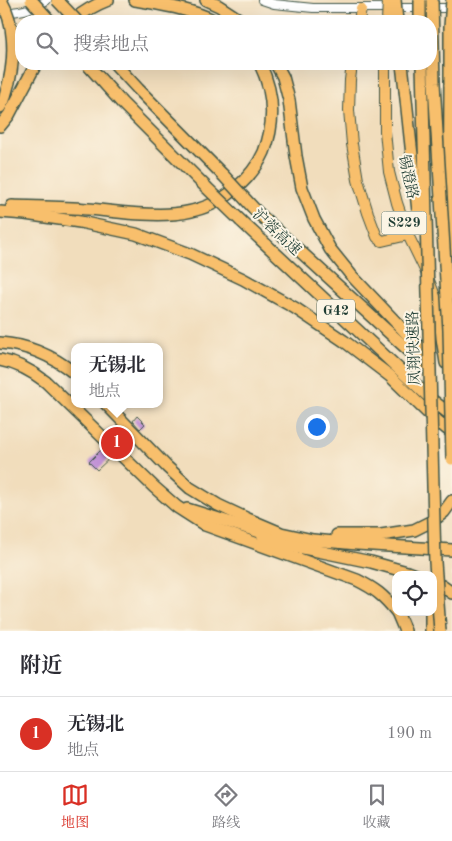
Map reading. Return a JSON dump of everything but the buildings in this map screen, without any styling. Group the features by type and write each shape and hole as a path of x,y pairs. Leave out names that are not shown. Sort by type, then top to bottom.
{"highway":[{"path":"0,107 4,100 13,66 11,29 1,0"},
{"path":"31,0 45,15"},
{"path":"57,0 71,15"},
{"path":"81,15 108,0"},
{"path":"136,0 187,10 200,15"},
{"path":"206,0 233,15"},
{"path":"395,0 396,15"},
{"path":"420,0 420,15"},
{"path":"432,0 432,15"},
{"path":"452,0 450,27 449,330 452,459"},
{"path":"0,126 9,115 33,70"},
{"name":"沪蓉高速","path":"92,70 122,104 241,221 432,400 452,416"},
{"name":"沪蓉高速","path":"121,70 257,212 452,388"},
{"path":"0,205 88,209 147,215 189,212 209,206 229,194 245,181 258,164 267,144 272,122 272,100 263,70"},
{"path":"279,70 289,100 302,188 314,219 330,249 350,275 427,355 452,376"},
{"path":"403,70 429,323"},
{"name":"凤翔快速路","path":"422,70 436,555 440,631"},
{"path":"434,70 449,330"},
{"path":"0,212 80,222 136,234 190,254 243,279 295,308 344,341 390,376 428,414 452,432"},
{"path":"440,310 442,338 452,397"},
{"path":"0,343 16,344 35,350 54,359 71,371"},
{"path":"0,360 28,369 46,382 71,406"},
{"path":"73,408 154,487 205,525 357,580 383,595 392,606"},
{"path":"110,408 190,488 279,543 327,544 452,557"},
{"path":"356,547 381,535 414,530 434,520 444,512 452,501"},
{"path":"177,506 216,518 250,525 281,527 327,544 356,547 380,564 402,571"},
{"path":"436,555 452,550"},
{"path":"434,571 436,555"},
{"path":"437,585 452,593"},
{"path":"398,616 405,631"},
{"path":"431,616 431,631"}],"main road":[{"path":"387,15 388,0"},
{"path":"360,15 361,9"},
{"path":"351,70 349,110 352,144 358,180 368,213 377,237 382,241 408,235"},
{"name":"锡澄路","path":"385,70 385,130 389,172 397,204 408,235 425,270 452,348"}],"street":[{"path":"0,13 32,9 47,0"},
{"path":"262,0 274,4 303,7 361,9 452,8"}],"place":[{"name":"无锡北","path":"117,443"}]}
